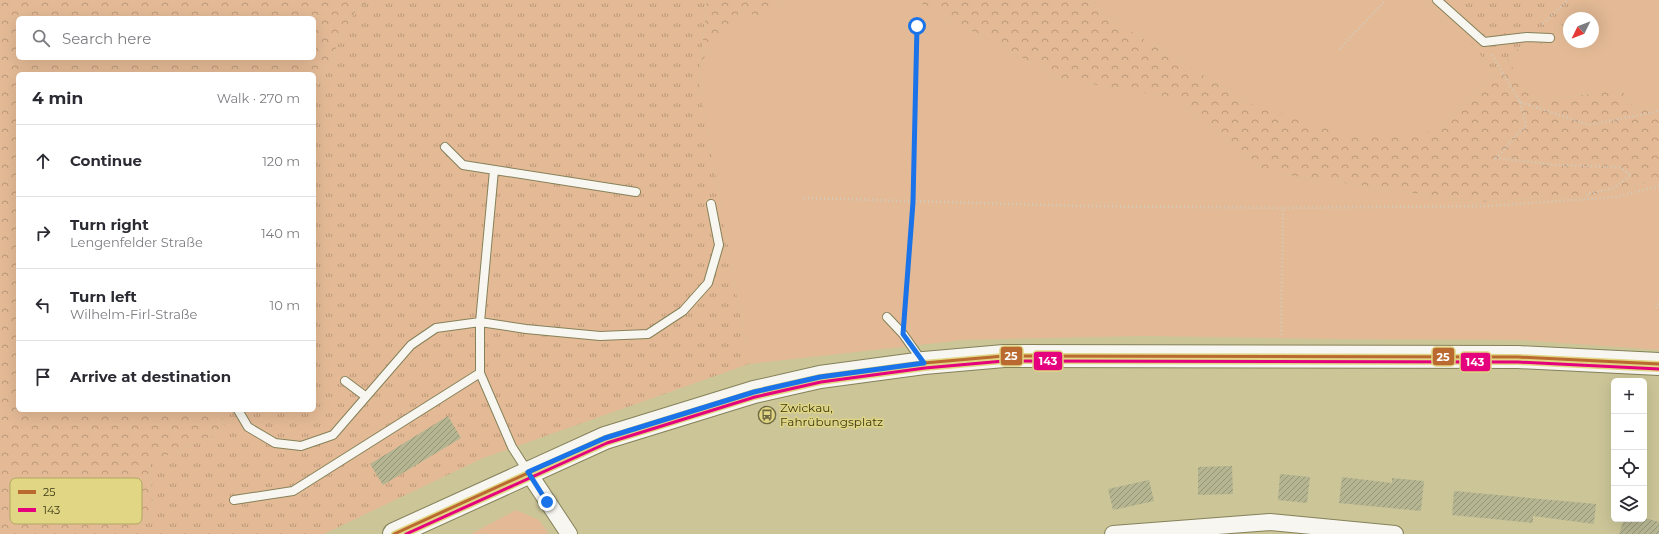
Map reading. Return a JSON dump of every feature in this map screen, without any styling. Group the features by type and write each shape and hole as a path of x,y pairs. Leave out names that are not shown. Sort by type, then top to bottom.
{"main road":[{"path":"394,534 605,438 754,392 820,377 924,363 1004,356 1278,356 1518,357 1659,364"}],"street":[{"path":"528,472 569,534"},
{"path":"1114,534 1270,522 1395,534"}],"lane":[{"path":"1437,0 1484,42 1527,37 1550,38"},
{"path":"445,147 463,164 636,192"},
{"path":"494,170 480,322 480,373 512,448 528,472"},
{"path":"239,412 248,427 275,443 301,446 333,436 365,396 411,345 436,328 480,322 526,329 600,336 648,334 683,311 708,284 719,245 711,204"},
{"path":"887,318 903,334 924,363"},
{"path":"234,500 293,491 480,373"},
{"path":"345,381 365,396"}],"path":[{"path":"1339,48 1386,0"},
{"path":"1527,37 1556,13 1568,0"},
{"path":"903,334 913,202 917,26"},
{"path":"1484,42 1505,74 1520,102 1526,125 1496,158 1556,164 1619,167 1630,175 1614,188 1587,194 1587,199"},
{"path":"1520,102 1589,125 1659,111"},
{"path":"804,198 913,202 1283,208 1487,206 1616,197 1659,186"},
{"path":"1278,356 1281,332 1283,208"},
{"path":"1656,308 1659,304"}],"green space":[{"path":"0,0 369,0 354,13 316,87 316,72 16,72 16,412 220,412 225,430 150,463 153,511 142,523 142,478 10,478 10,524 141,524 132,534 0,534"},
{"path":"369,0 707,0 699,81 749,364 483,458 324,534 132,534 153,511 150,463 225,430 220,412 316,412 316,87 354,13"},
{"path":"707,0 783,0 758,21 745,6 701,62"},
{"path":"783,0 914,0 1061,79 1175,98 1265,172 1478,202 1587,196 1659,180 1659,350 1520,340 1144,336 964,340 749,364 699,81 701,62 745,6 758,21"},
{"path":"914,0 1084,0 1145,40 1251,104 1436,131 1523,44 1509,62 1534,101 1622,90 1637,111 1659,105 1659,180 1587,196 1478,202 1265,172 1175,98 1061,79"},
{"path":"1084,0 1424,0 1474,47 1494,73 1436,131 1355,136 1251,104 1145,40"},
{"path":"1424,0 1590,0 1577,12 1563,12 1563,25 1543,44 1523,44 1494,73 1474,47"},
{"path":"1590,0 1659,0 1659,105 1637,111 1622,90 1534,101 1509,62 1523,44 1543,44 1563,26 1563,48 1599,48 1599,12 1577,12"},
{"path":"516,510 539,520 549,534 471,534"}],"building":[{"path":"448,416 461,438 383,485 370,464"},
{"path":"1232,466 1233,494 1198,495 1198,467"},
{"path":"1280,474 1310,477 1307,503 1278,500"},
{"path":"1342,477 1392,483 1392,478 1424,481 1421,511 1339,503"},
{"path":"1149,480 1154,501 1113,510 1108,489"},
{"path":"1454,491 1596,504 1594,524 1533,516 1533,523 1452,515"},
{"path":"1647,519 1649,519 1659,522 1659,534 1619,534 1623,522 1647,522"}],"transit line":[{"name":"25","path":"394,534 605,438 754,392 820,377 924,363 1004,356 1518,357 1659,364"},
{"name":"143","path":"406,534 607,443 755,397 821,382 925,368 1004,361 1518,362 1659,369"}],"place":[{"name":"Zwickau, Fahrübungsplatz","path":"767,415"}],"route":[{"path":"547,502 528,472 605,438 754,392 820,377 924,363 903,334 913,202 917,26"}]}
